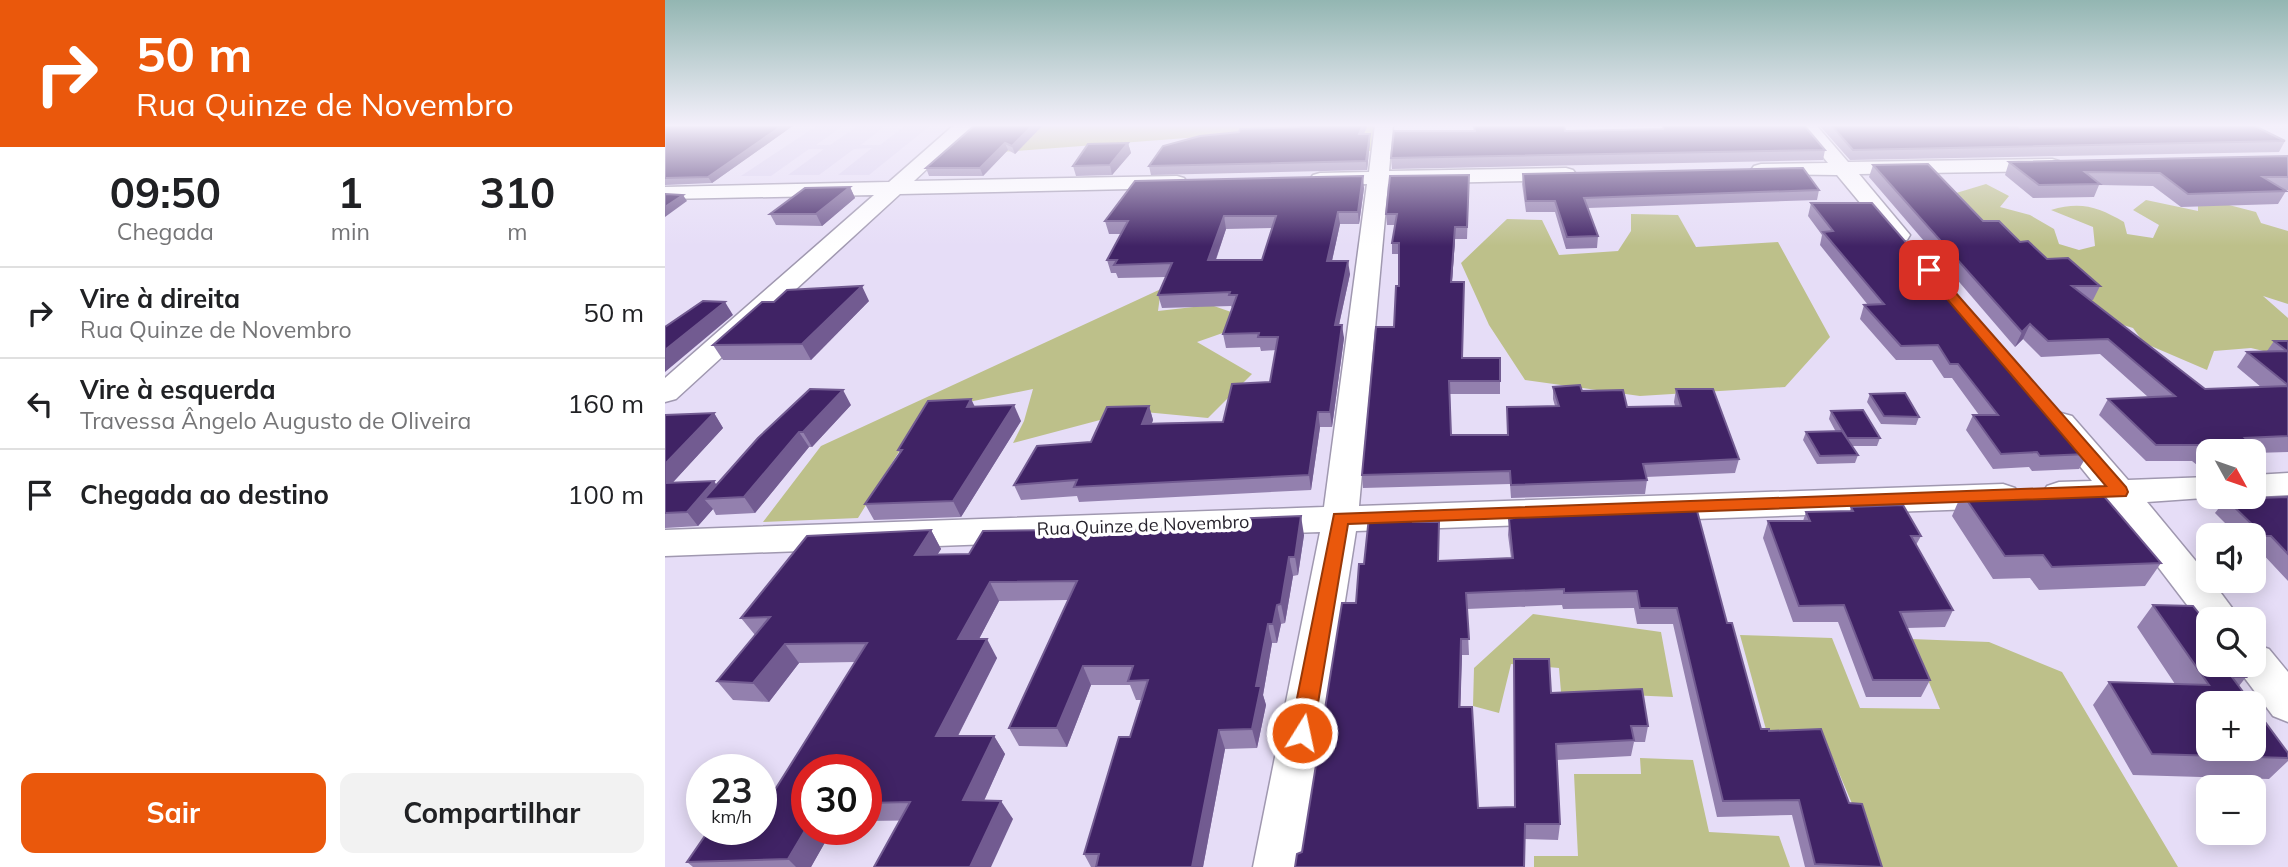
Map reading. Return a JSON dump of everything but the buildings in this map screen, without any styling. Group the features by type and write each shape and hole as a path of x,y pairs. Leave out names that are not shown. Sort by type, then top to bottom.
{"street":[{"path":"665,393 919,165"},
{"path":"1278,867 1340,519 1380,165"},
{"path":"1839,165 1913,252"},
{"path":"1746,171 2010,165"},
{"path":"1296,179 1583,174"},
{"path":"665,193 1199,181"},
{"path":"2039,398 2120,492 2211,607"},
{"path":"2266,485 2288,484"},
{"name":"Rua Quinze de Novembro","path":"665,542 2196,489"},
{"path":"2266,676 2288,704"}],"shaded area":[{"path":"757,165 786,165 771,176 741,176"},
{"path":"801,165 832,165 819,175 788,175"},
{"path":"850,165 881,165 869,175 838,175"}],"green space":[{"path":"1986,184 2009,196 2000,207 2030,215 2054,229 2059,244 2079,250 2095,246 2093,227 2051,210 2071,206 2097,209 2124,222 2127,234 2153,238 2159,225 2133,210 2146,200 2198,211 2198,197 2256,212 2261,223 2288,231 2288,304 2263,296 2288,318 2288,357 2251,348 2214,351 2207,370 2144,343 2133,328 2083,313 1933,200"},
{"path":"1631,214 1678,215 1696,247 1778,242 1830,337 1785,387 1640,396 1525,380 1489,325 1461,263 1507,219 1542,220 1559,255 1618,251 1631,231"},
{"path":"1161,289 1158,311 1211,305 1257,321 1197,342 1252,374 1208,418 1134,411 1013,443 1024,421 1033,389 924,411 858,518 763,522 821,446"},
{"path":"1533,614 1661,632 1673,697 1561,692 1559,668 1511,664 1499,713 1473,706 1474,668"},
{"path":"1740,635 1832,638 1860,708 1940,709 1911,639 1989,642 2062,672 2178,867 1879,867 1822,733 1767,733"},
{"path":"1640,758 1693,760 1709,832 1779,836 1790,867 1534,867 1534,856 1578,856 1574,774 1641,774"}],"route":[{"path":"1302,733 1340,519 2120,492 1929,270"}]}
